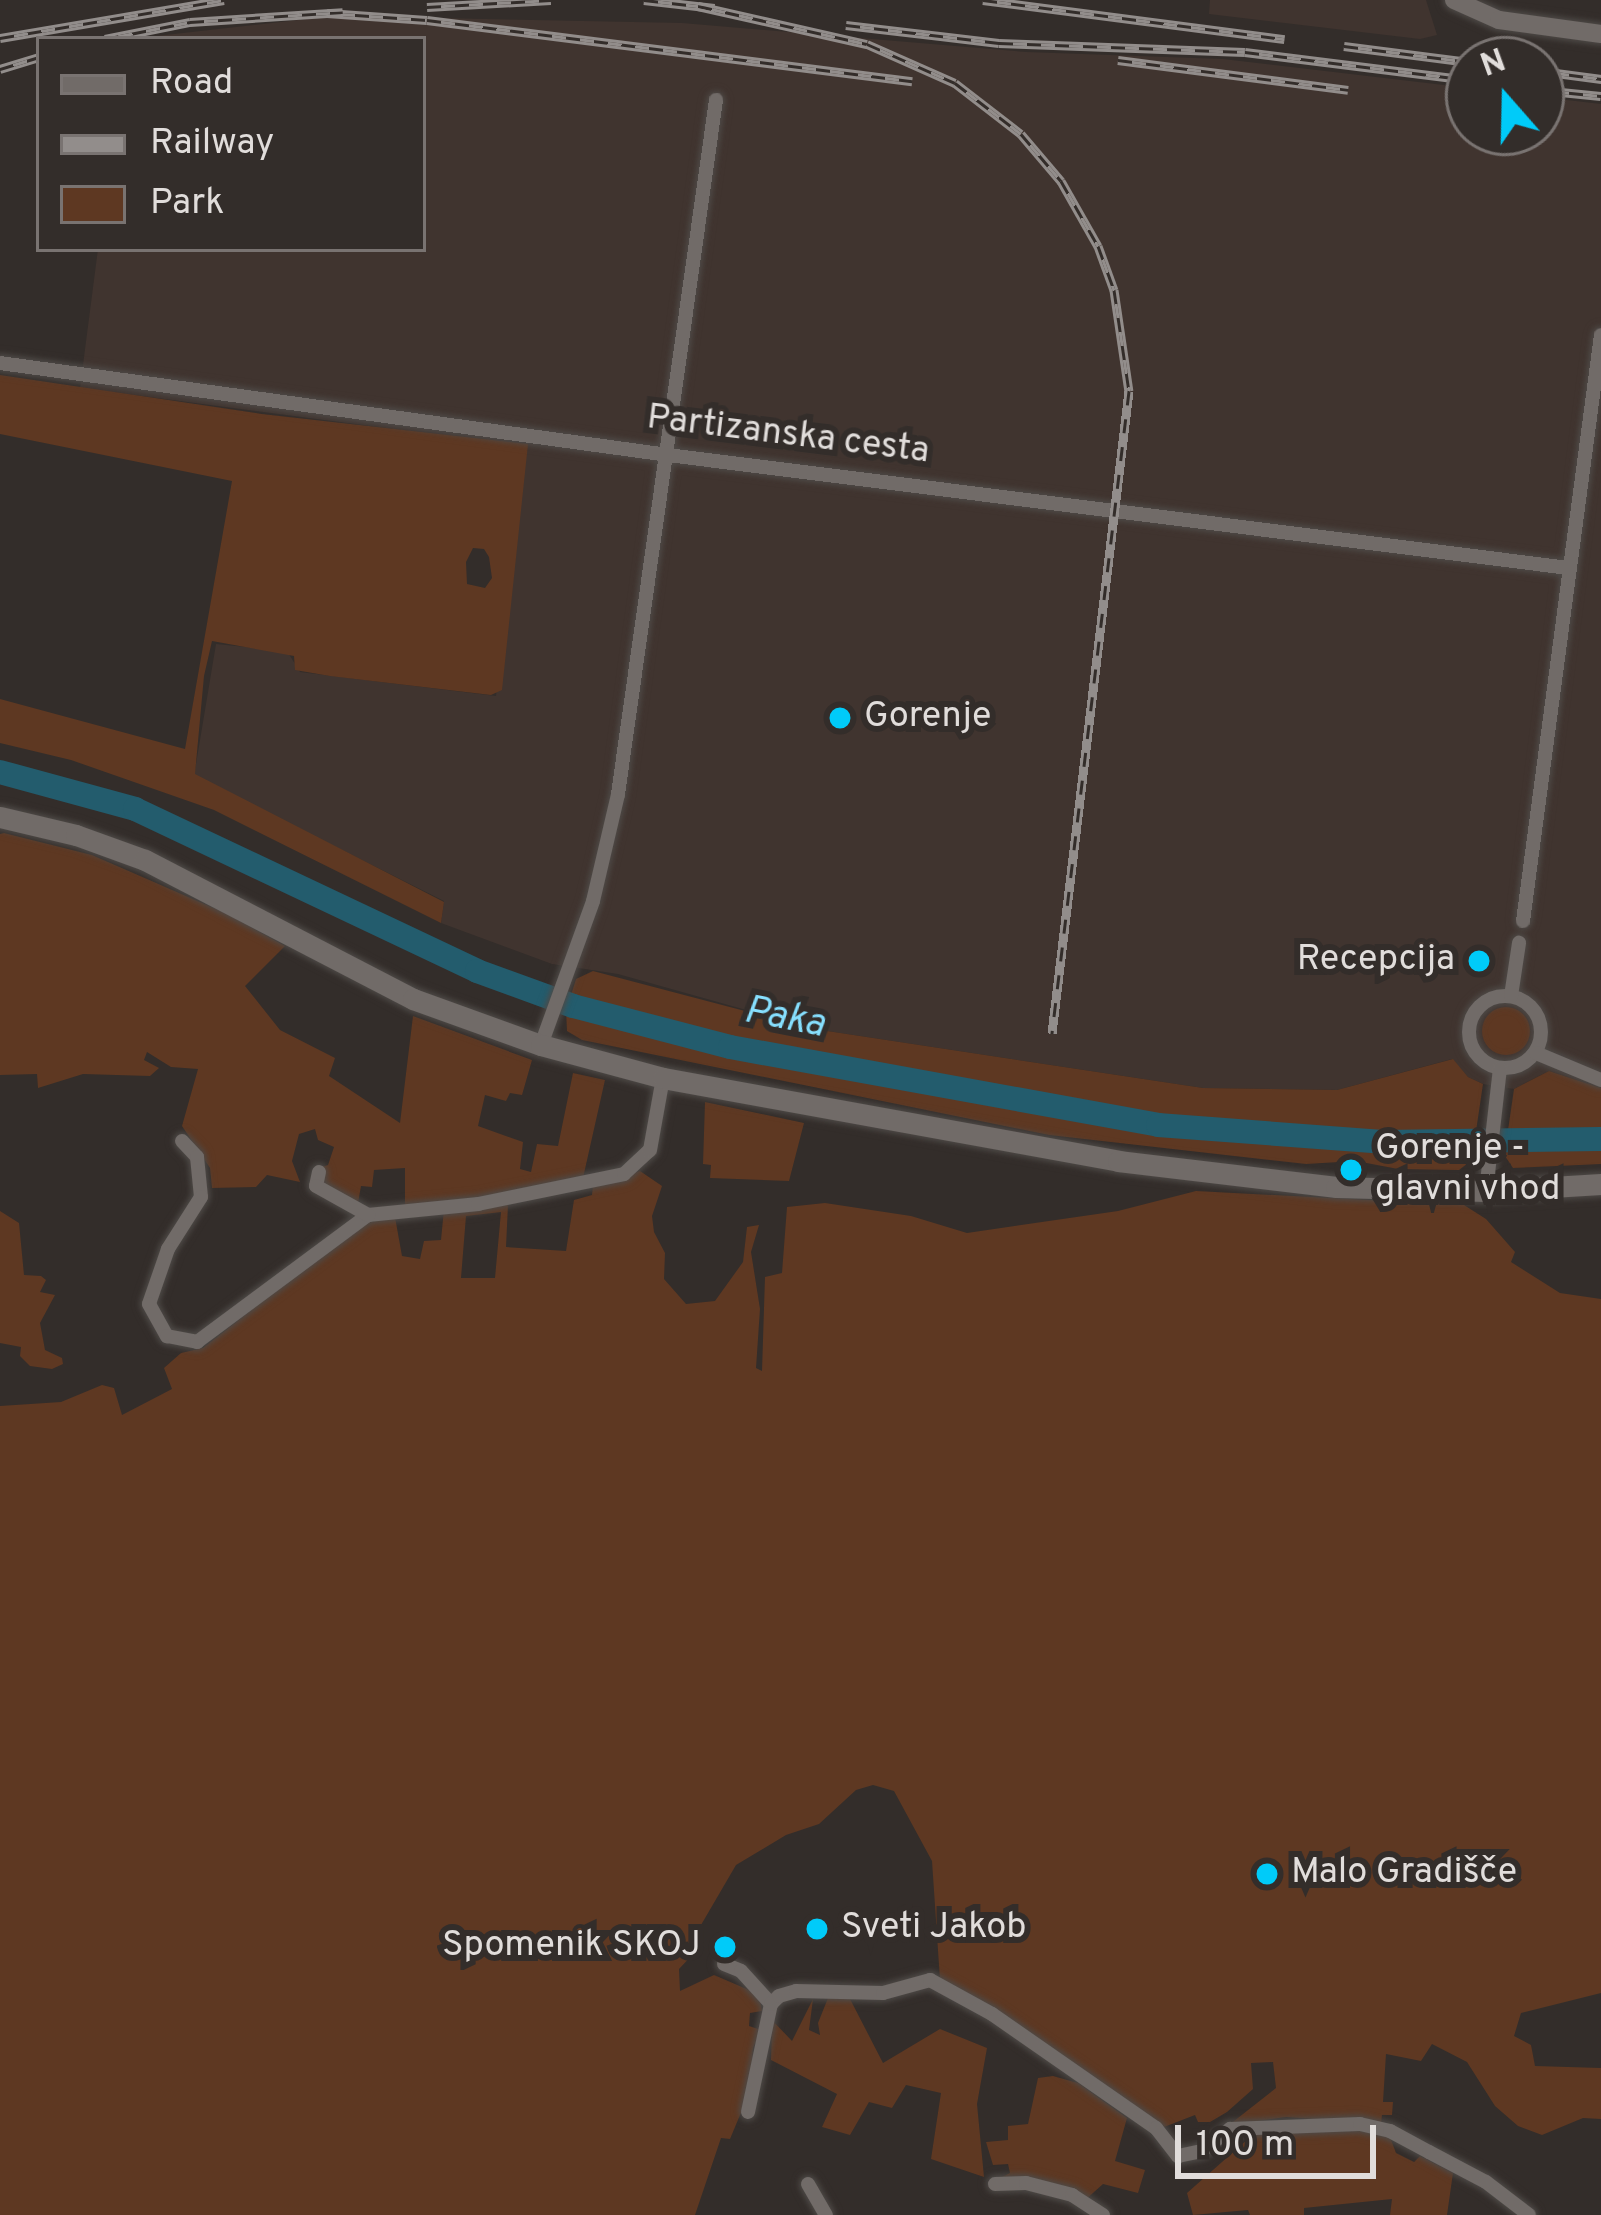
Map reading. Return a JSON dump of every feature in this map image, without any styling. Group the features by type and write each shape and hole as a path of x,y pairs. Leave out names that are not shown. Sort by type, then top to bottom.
{"main road":[{"path":"0,817 76,835 145,860 413,999 541,1045 663,1078 1118,1161 1336,1187 1486,1191 1601,1184"}],"street":[{"path":"1454,0 1499,20 1601,34"},
{"path":"541,1045 593,901 618,794 716,100"},
{"path":"1522,921 1569,568 1594,437 1601,335"},
{"name":"Partizanska cesta","path":"0,363 668,455 1569,568"},
{"path":"1510,996 1519,943"},
{"path":"1510,996 1527,1003 1538,1016 1542,1035 1536,1053 1520,1066 1500,1069 1479,1058 1469,1029 1481,1005 1510,996"},
{"path":"1536,1053 1601,1080"},
{"path":"1486,1191 1500,1069"},
{"path":"182,1142 197,1157 201,1197 168,1249 149,1304 155,1323 180,1341 197,1342 368,1215 478,1204 624,1174 650,1150 663,1078"},
{"path":"319,1172 316,1186 368,1215"},
{"path":"724,1964 741,1971 771,2004"},
{"path":"771,2004 796,1991 883,1993 930,1980 1034,2042 1156,2128 1178,2156 1202,2151 1230,2129 1360,2124 1390,2131 1486,2182 1529,2215"},
{"path":"748,2112 771,2004"},
{"path":"994,2184 1026,2183 1072,2195 1102,2215"},
{"path":"808,2184 826,2215"}],"shaded area":[{"path":"1210,0 1426,0 1437,35 1420,39 1209,14"},
{"path":"334,16 682,23 1026,52 1223,59 1445,85 1445,156 1565,156 1565,100 1601,104 1601,1088 1549,1071 1514,1089 1483,1084 1468,1077 1452,1059 1337,1090 1203,1088 814,1029 618,974 552,964 441,923 444,901 194,776 216,644 287,651 300,672 496,696 524,446 80,388 98,252 426,252 426,36 157,36"}],"green space":[{"path":"0,375 262,414 528,444 502,690 491,695 330,676 295,670 294,656 212,641 204,676 195,774 444,902 441,923 214,810 71,760 0,743 0,699 185,749 232,481 0,434","holes":["473,548 484,549 492,578 485,588 467,584 466,562"]},
{"path":"0,834 92,855 225,913 285,946 245,986 280,1030 335,1058 329,1076 400,1123 413,1016 532,1060 522,1095 510,1093 506,1101 485,1095 478,1126 523,1142 520,1169 531,1172 537,1144 558,1146 573,1073 605,1080 583,1178 505,1197 405,1207 405,1168 374,1170 372,1187 361,1186 358,1203 323,1190 322,1167 328,1165 334,1147 318,1140 315,1129 299,1134 292,1161 300,1182 267,1175 256,1187 212,1188 210,1168 182,1126 198,1069 171,1067 147,1052 144,1060 159,1068 150,1076 83,1074 38,1088 37,1074 0,1075"},
{"path":"593,971 814,1029 1203,1088 1337,1090 1453,1059 1468,1077 1483,1084 1475,1138 1204,1125 881,1071 698,1035 570,998 576,979"},
{"path":"1506,1007 1523,1014 1530,1031 1523,1048 1506,1055 1489,1048 1482,1031 1489,1014"},
{"path":"566,1010 692,1046 1069,1117 1277,1141 1473,1149 1472,1160 1459,1170 1398,1169 1356,1161 1306,1164 1049,1135 582,1040 567,1031"},
{"path":"1549,1071 1601,1088 1601,1134 1507,1137 1514,1089"},
{"path":"705,1102 804,1123 789,1181 710,1178 711,1165 703,1164"},
{"path":"1601,1144 1601,1164 1513,1168 1505,1156 1506,1147"},
{"path":"640,1171 662,1186 652,1216 654,1232 665,1253 664,1279 686,1304 715,1301 743,1262 747,1227 759,1225 751,1252 760,1309 756,1368 762,1371 765,1277 782,1273 787,1207 825,1203 911,1216 967,1233 1118,1211 1196,1191 1464,1205 1486,1219 1515,1252 1511,1262 1560,1293 1601,1299 1601,1993 1521,2013 1514,2036 1531,2045 1535,2066 1601,2068 1601,2119 1583,2118 1542,2135 1518,2126 1495,2106 1467,2062 1432,2044 1421,2061 1386,2054 1383,2102 1393,2102 1392,2115 1382,2115 1381,2124 1286,2117 1229,2125 1276,2088 1273,2062 1251,2063 1253,2089 1227,2112 1210,2122 1198,2122 1195,2115 1164,2127 940,1980 932,1861 894,1791 873,1785 856,1790 819,1824 786,1835 736,1865 701,1925 698,1949 679,1969 680,1991 714,1975 749,1990 760,1999 762,2011 750,2013 749,2026 761,2030 753,2048 750,2091 730,2139 721,2138 695,2215 0,2215 0,1406 61,1402 102,1385 114,1388 122,1415 172,1389 164,1368 181,1353 203,1348 364,1222 395,1217 402,1256 420,1259 424,1241 441,1240 444,1209 508,1205 506,1247 566,1251 574,1200 592,1195 593,1185","holes":["501,1212 495,1278 461,1278 466,1216"]},
{"path":"0,1211 19,1223 24,1275 41,1276 46,1280 40,1292 55,1295 40,1323 45,1350 62,1358 63,1364 52,1369 30,1366 20,1356 21,1347 0,1343"},
{"path":"849,1997 883,2063 940,2029 987,2048 977,2104 984,2177 931,2159 941,2093 906,2085 892,2108 869,2102 850,2135 822,2127 837,2094 771,2060 772,2020 792,2041 813,1999 809,2030 820,2035 818,2023 828,1998"},
{"path":"1053,2076 1078,2083 1127,2118 1115,2161 1145,2170 1138,2193 1103,2184 1084,2201 1000,2178 1010,2173 1008,2164 993,2165 986,2142 1008,2140 1008,2126 1028,2124 1038,2078"},
{"path":"1257,2131 1361,2131 1390,2137 1396,2153 1414,2162 1420,2156 1453,2173 1447,2215 1390,2215 1392,2199 1304,2208 1304,2215 1250,2215 1248,2210 1193,2215 1187,2193"}],"waterway":[{"name":"Paka","path":"0,772 135,809 477,971 573,1006 730,1047 1158,1125 1382,1142 1601,1139"}],"railway":[{"path":"0,38 224,0"},
{"path":"427,7 551,0"},
{"path":"644,0 715,8"},
{"path":"983,0 1284,39"},
{"path":"698,6 867,44 955,83 1021,134 1061,181 1098,246 1114,290 1129,391 1052,1033"},
{"path":"120,36 190,22 343,12"},
{"path":"327,13 427,20 912,81"},
{"path":"846,25 999,43 1245,52 1445,77"},
{"path":"1344,46 1445,59"},
{"path":"0,69 36,58"},
{"path":"1118,60 1348,90"},
{"path":"1565,74 1601,79"},
{"path":"1565,92 1601,96"}],"place":[{"name":"Gorenje","path":"840,718"},
{"name":"Recepcija","path":"1479,961"},
{"name":"Gorenje - glavni vhod","path":"1351,1170"},
{"name":"Malo Gradišče","path":"1267,1874"},
{"name":"Sveti Jakob","path":"817,1929"},
{"name":"Spomenik SKOJ","path":"725,1947"}]}
